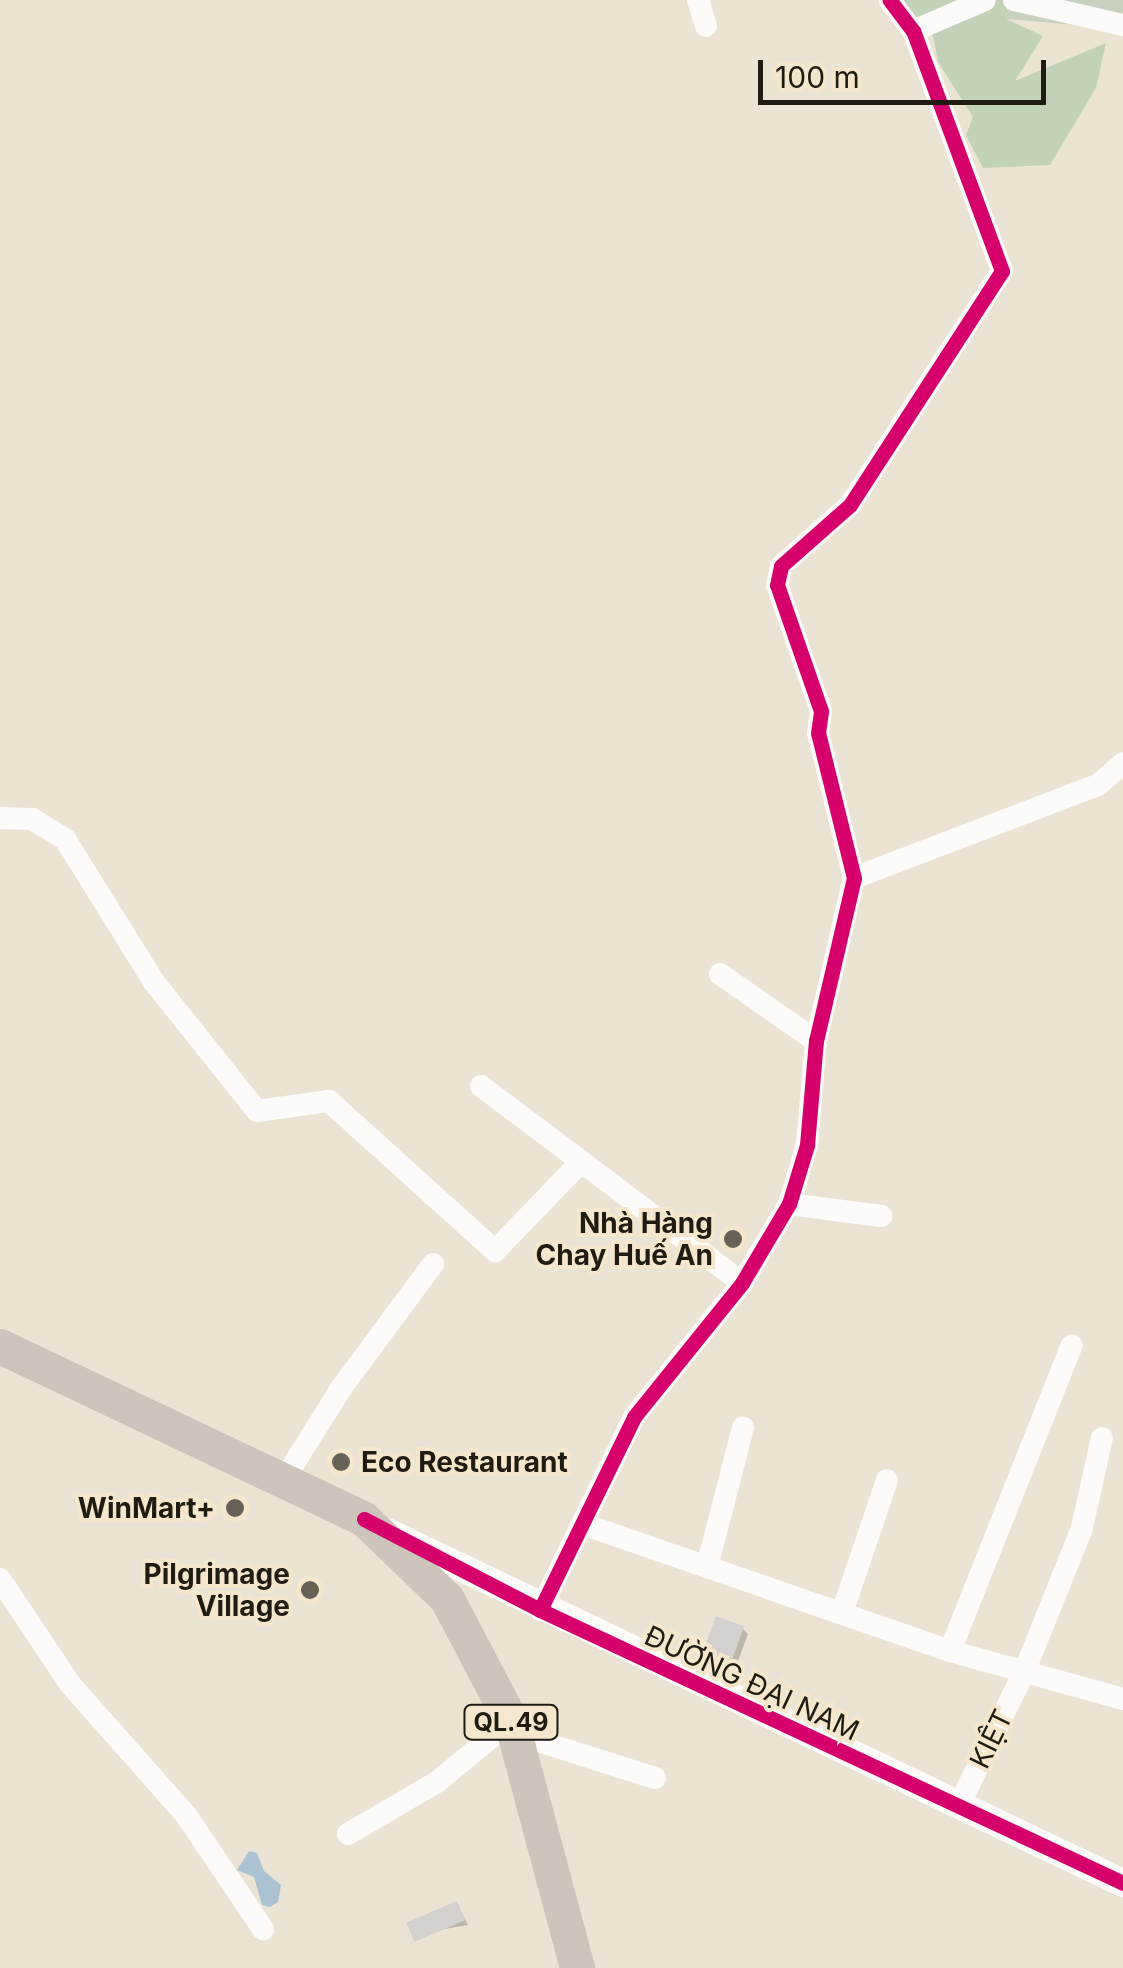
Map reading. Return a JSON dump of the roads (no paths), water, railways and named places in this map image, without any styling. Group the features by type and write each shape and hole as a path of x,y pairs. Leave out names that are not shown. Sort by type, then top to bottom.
{"highway":[{"name":"ĐƯỜNG ĐẠI NAM","path":"0,1346 364,1520"},
{"name":"QL.49","path":"364,1520 447,1599 512,1727 576,1968"}],"street":[{"path":"698,0 706,26"},
{"path":"540,1610 634,1417 742,1283 789,1204 807,1145 816,1041 854,878 818,733 821,711 777,585 781,566 858,494 1002,270 913,31 890,0"},
{"path":"913,31 985,0"},
{"path":"1014,0 1123,24"},
{"path":"854,878 1098,785 1123,763"},
{"path":"0,818 32,819 66,838 154,982 257,1112 329,1101 495,1251 579,1164"},
{"path":"720,974 816,1041"},
{"path":"481,1086 579,1164 742,1283"},
{"path":"789,1204 881,1216"},
{"path":"283,1481 342,1387 433,1264"},
{"path":"950,1652 1072,1345"},
{"path":"707,1567 743,1428"},
{"name":"KIỆT","path":"958,1807 1025,1670 1082,1528 1102,1438"},
{"path":"843,1610 887,1480"},
{"name":"ĐƯỜNG ĐẠI NAM","path":"364,1520 540,1610 1123,1883"},
{"path":"584,1524 843,1610 950,1652 1123,1699"},
{"path":"0,1579 70,1684 186,1815 264,1928"},
{"path":"348,1834 437,1782 512,1727 656,1778"}],"water":[{"path":"249,1851 257,1853 264,1871 281,1885 278,1902 270,1907 262,1905 254,1877 237,1870"}],"place":[{"name":"Nhà Hàng Chay Huế An","path":"733,1239"},
{"name":"Eco Restaurant","path":"341,1462"},
{"name":"WinMart+","path":"235,1508"},
{"name":"Pilgrimage Village","path":"310,1590"}]}
